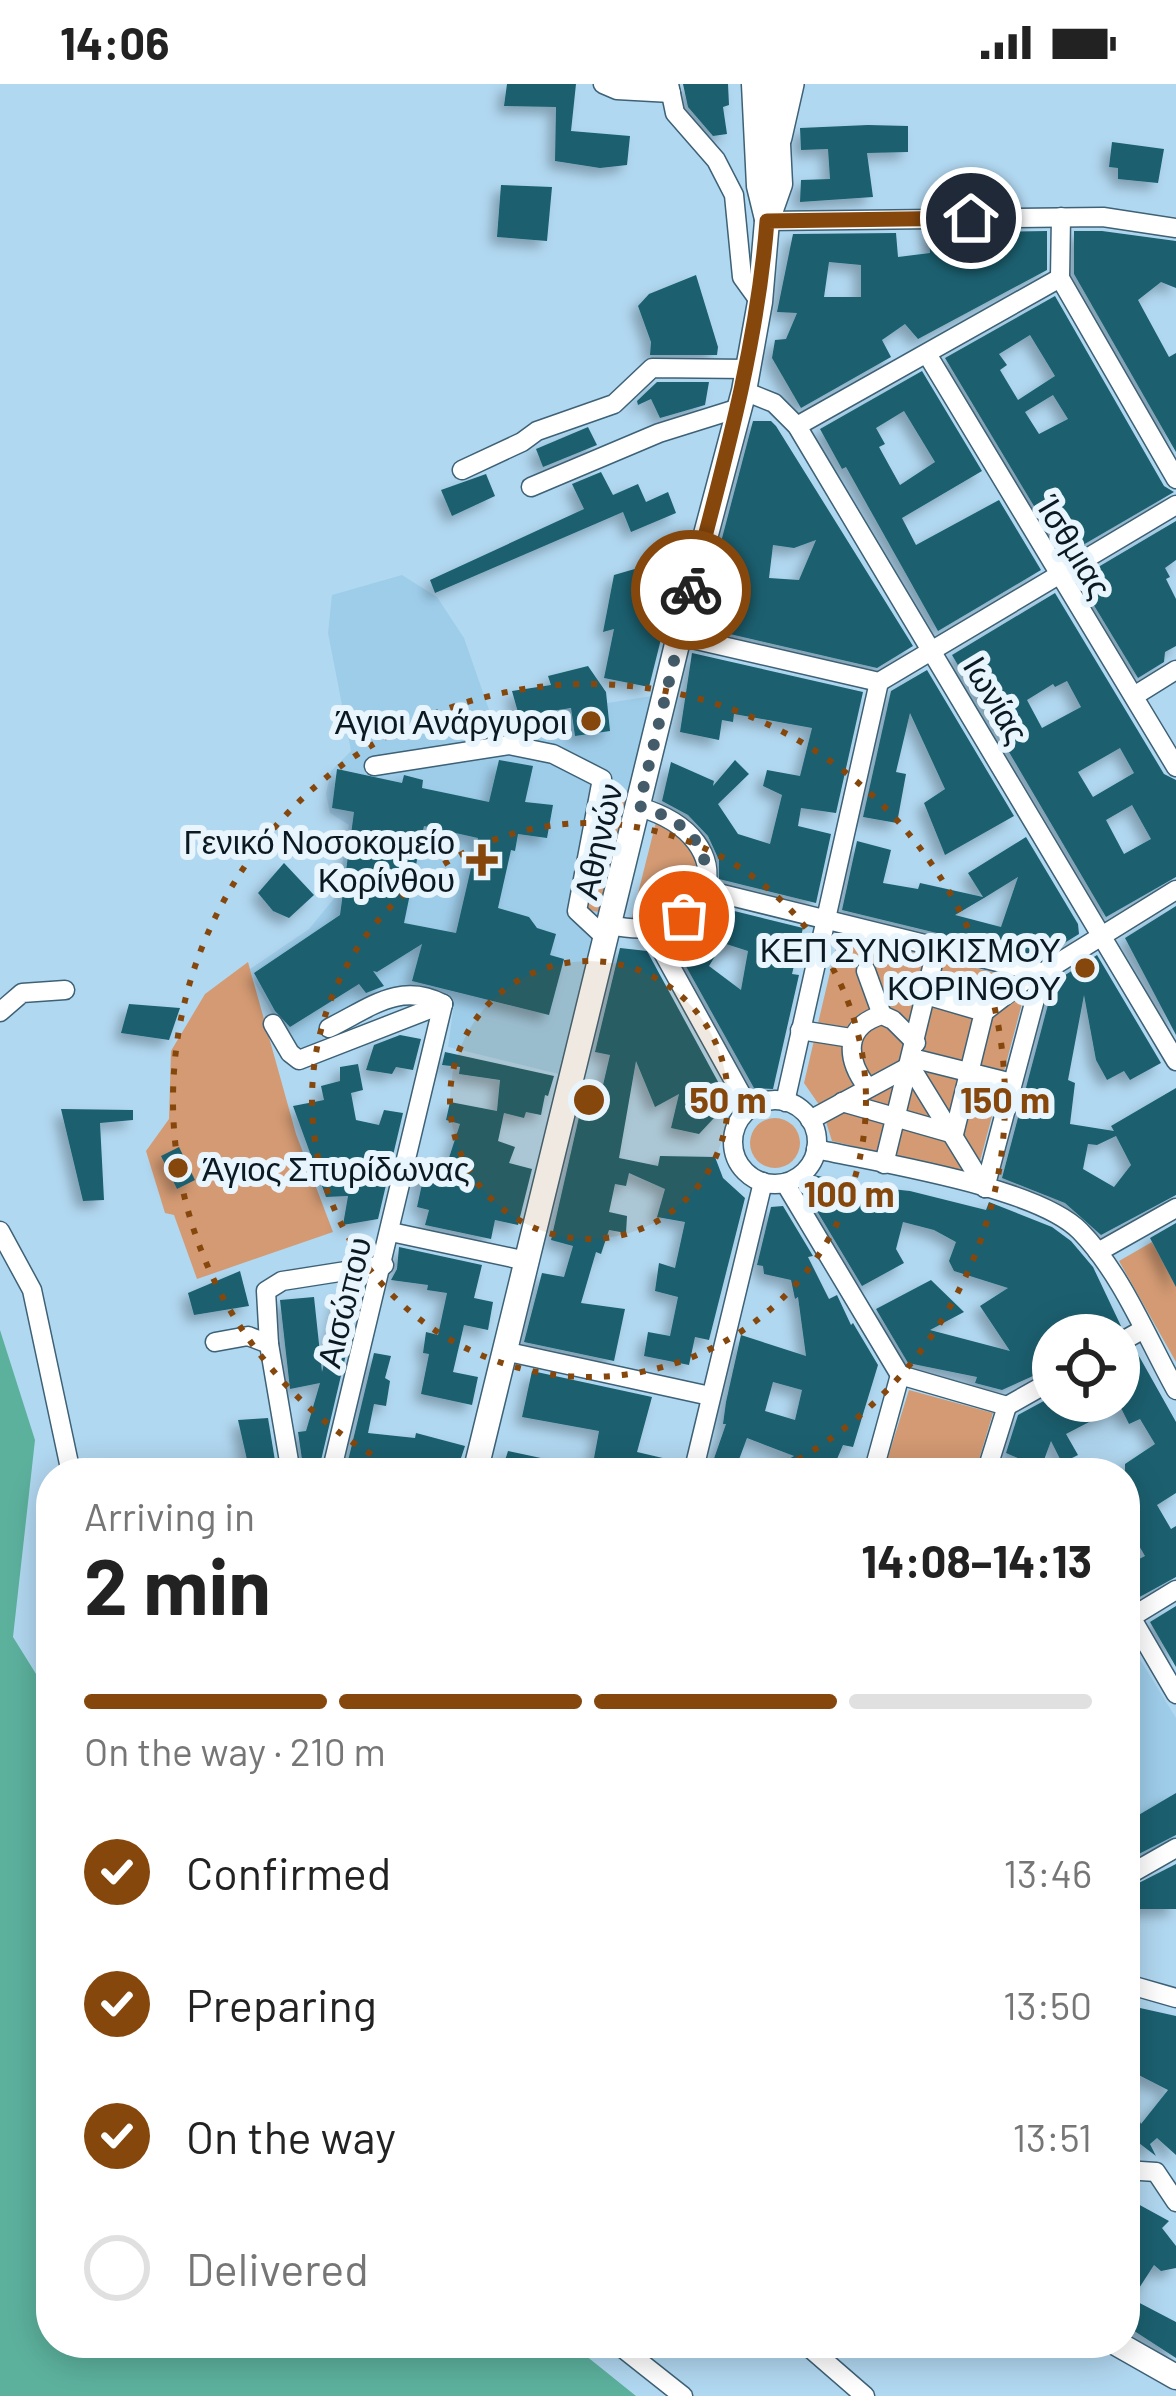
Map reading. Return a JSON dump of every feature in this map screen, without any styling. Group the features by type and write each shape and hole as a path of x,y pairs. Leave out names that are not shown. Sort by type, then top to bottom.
{"highway":[{"path":"778,137 790,84"}],"main road":[{"path":"754,84 759,186 767,221"},
{"path":"767,221 780,184 775,84"},
{"name":"Αθηνών","path":"479,1458 679,636 744,390 760,302 767,221"},
{"path":"1140,2357 1176,2378"}],"street":[{"path":"603,84 617,90 670,89 675,113 716,160 734,194 742,278 760,302"},
{"path":"1061,218 1060,278 1176,479"},
{"path":"767,221 1133,219 1176,229"},
{"path":"797,426 1060,278"},
{"name":"Ίσθμιας","path":"927,354 1176,767"},
{"path":"462,470 537,430 614,404 652,368 744,390"},
{"path":"531,487 659,433 744,390"},
{"name":"Ιωνίας","path":"744,390 774,403 797,426 1176,1060"},
{"path":"679,636 879,682 1176,505"},
{"path":"1134,697 1176,670"},
{"path":"785,1102 879,682"},
{"path":"374,766 509,745 553,754 602,778 577,911 609,932 651,931 684,916 706,890 705,853 694,836 668,815 639,806"},
{"path":"706,890 1040,972"},
{"path":"954,1134 984,1012 1040,972 1176,890"},
{"path":"651,931 748,1108"},
{"path":"884,1164 937,947"},
{"path":"866,970 882,1015 892,1020 985,1188"},
{"path":"985,1188 1040,972"},
{"path":"0,1012 22,993 65,990"},
{"path":"328,1028 408,992 423,993 443,1004"},
{"path":"926,995 984,1012"},
{"path":"273,1024 299,1060 443,1004"},
{"name":"Αισώπου","path":"335,1458 443,1004"},
{"path":"867,1087 852,1062 851,1038 860,1026 882,1015"},
{"path":"800,1030 851,1038"},
{"path":"810,1120 913,1056 1012,1083"},
{"path":"770,1100 785,1102 810,1120 816,1149 806,1170 785,1183 763,1182 751,1177 735,1156 734,1130 748,1108 770,1100"},
{"path":"842,1102 954,1134"},
{"path":"816,1149 985,1188 1044,1208 1076,1226 1098,1252 1176,1390"},
{"path":"696,1458 763,1182"},
{"path":"785,1183 899,1375 1007,1406"},
{"path":"1098,1252 1176,1208"},
{"path":"0,1231 32,1290 68,1458"},
{"path":"391,1232 526,1261"},
{"path":"288,1458 269,1344 266,1291 282,1281 384,1264"},
{"path":"215,1342 248,1336 269,1344"},
{"path":"504,1351 710,1396"},
{"path":"877,1458 899,1375"},
{"path":"991,1458 1007,1406 1032,1392"},
{"path":"1140,1612 1176,1591"},
{"path":"1140,1638 1176,1694"},
{"path":"1140,1868 1176,1848"},
{"path":"1140,1989 1176,1998"},
{"path":"1140,2171 1156,2172 1176,2202"},
{"path":"635,2358 683,2396"},
{"path":"821,2358 865,2396"}],"shaded area":[{"name":"Γενικό Νοσοκομείο Κορίνθου","path":"402,575 437,597 464,638 493,721 658,695 567,1076 448,1047 454,1004 392,1008 366,1016 306,1048 297,1046 284,1034 250,969 309,929 337,895 349,825 330,813 326,794 331,771 351,751 328,633 332,595"},
{"path":"627,797 632,801 605,913 588,910 583,891 604,845 610,805"},
{"path":"657,818 694,852 695,884 691,896 674,913 631,921"},
{"path":"839,934 1028,981 976,1176 832,1141 822,1109 804,1083"},
{"path":"248,962 296,1134 333,1232 197,1279 174,1215 165,1213 146,1151 169,1119 171,1051 205,994"},
{"path":"775,1118 793,1125 800,1143 793,1161 775,1168 757,1161 750,1143 757,1125"},
{"path":"1152,1242 1176,1286 1176,1362 1119,1261"},
{"path":"0,1330 35,1440 13,1637 36,1674 36,2358 589,2358 636,2396 0,2396"},
{"path":"909,1390 993,1413 980,1458 888,1458"},
{"path":"1140,1659 1176,1718 1176,1838 1140,1858"}],"building":[{"path":"507,84 576,84 571,131 630,136 627,165 600,168 555,161 556,107 504,106"},
{"path":"683,84 728,84 729,105 723,107 727,134 713,136 688,107"},
{"path":"908,126 908,152 867,153 873,197 800,202 801,180 830,179 828,149 801,150 800,128"},
{"path":"1112,142 1164,149 1158,183 1118,179 1118,168 1109,167"},
{"path":"501,185 552,187 547,241 497,237"},
{"path":"1047,231 1047,270 918,339 905,324 882,340 891,357 801,408 772,358 775,340 786,339 797,313 777,312 793,234 896,233 898,257 930,253 929,233","holes":["829,262 861,265 861,297 824,297"]},
{"path":"1074,231 1176,241 1176,288 1161,282 1138,300 1169,357 1176,353 1176,452 1074,274"},
{"path":"696,275 717,355 650,355 651,342 638,306 649,294"},
{"path":"1055,296 1164,486 1174,492 1064,556 945,358","holes":["1030,335 1055,376 1018,400 1000,370 1007,365 999,354","1053,395 1068,419 1039,434 1025,412"]},
{"path":"922,371 982,471 902,518 916,545 999,500 1041,570 938,631 820,429","holes":["904,411 935,462 900,485 879,447 885,444 876,428"]},
{"path":"657,382 709,382 705,405 660,418 651,399 638,405 637,401"},
{"path":"753,421 771,421 913,646 877,668 704,628","holes":["816,540 799,580 769,578 773,545 794,548"]},
{"path":"588,427 597,445 543,467 536,449"},
{"path":"601,472 613,495 638,484 646,502 668,492 676,513 631,532 623,512 435,593 430,580 584,509 572,484"},
{"path":"486,474 495,496 452,516 441,490"},
{"path":"1176,521 1176,560 1165,568 1176,599 1176,646 1165,652 1164,662 1138,678 1078,579"},
{"path":"666,560 652,629 663,631 649,687 604,678 614,629 603,632 614,575"},
{"path":"1055,593 1164,774 1176,780 1176,877 1106,917 952,655","holes":["1067,681 1081,707 1042,728 1027,700","1120,748 1134,773 1093,797 1078,772","1132,805 1151,839 1124,854 1106,820"]},
{"path":"692,653 863,692 836,813 801,808 798,826 831,834 816,903 719,879 719,860 708,836 688,815 662,801 671,762 714,781 713,786 735,760 749,774 718,804 738,834 770,844 782,795 763,786 767,770 800,776 812,728 734,714 733,722 722,720 719,740 680,732"},
{"path":"588,666 606,692 610,731 575,736 571,708 519,716 512,691 551,685 548,676"},
{"path":"927,670 1014,816 945,855 924,803 945,789 910,713 896,772 906,774 897,823 863,817 891,691"},
{"path":"499,760 533,766 525,802 553,805 547,838 518,834 498,908 529,917 537,928 556,934 550,955 564,959 549,1015 412,981 422,944 373,971 384,986 366,993 359,984 290,1027 275,1011 254,973 340,915 354,812 332,808 337,769 402,783 404,775 423,780 422,788 489,802","holes":["424,826 478,838 456,933 404,923"]},
{"path":"1026,837 1078,924 1079,934 1040,958 842,910 857,841 891,850 883,883 918,889 920,883 983,897 968,873","holes":["1018,877 1001,927 955,915"]},
{"path":"284,863 314,895 289,918 273,911 258,893"},
{"path":"1176,906 1176,1035 1125,938"},
{"path":"722,908 803,928 792,974 799,975 773,1089 754,1088 673,943","holes":["723,943 748,951 741,990 709,966"]},
{"path":"620,948 647,951 729,1102 699,1134 671,1128 679,1094 655,1107 636,1061 619,1158 658,1166 660,1156 715,1157 723,1178 745,1198 709,1340 695,1337 689,1365 644,1356 648,1332 670,1336 678,1297 655,1291 659,1263 675,1268 685,1222 657,1217 665,1189 629,1173 626,1186 615,1184 609,1212 627,1216 626,1233 609,1230 601,1254 596,1252 581,1303 625,1309 614,1361 524,1342 542,1273 564,1277 573,1246 551,1240 584,1095 600,1098 610,1055 595,1052"},
{"path":"1097,955 1161,1063 1130,1080 1124,1071 1107,1080 1096,1060 1084,995 1068,1080 1075,1083 1070,1124 1114,1131 1111,1126 1176,1088 1176,1195 1101,1235 1065,1203 1002,1178 1054,982","holes":["1116,1136 1131,1165 1114,1187 1083,1169 1088,1144"]},
{"path":"129,1004 180,1008 169,1040 121,1033"},
{"path":"400,1035 421,1039 413,1070 396,1067 392,1074 366,1070 374,1045"},
{"path":"445,1052 554,1076 541,1115 526,1112 524,1118 504,1113 498,1141 515,1147 509,1163 532,1169 518,1225 495,1220 491,1239 425,1225 429,1210 417,1207 422,1184 414,1183 420,1160 446,1167 460,1124 446,1120 450,1102 497,1111 500,1080 459,1074 460,1067 442,1065"},
{"path":"358,1064 363,1090 351,1093 356,1120 379,1125 384,1110 403,1113 378,1219 343,1225 348,1196 326,1197 293,1106 324,1100 321,1086 340,1081 340,1067"},
{"path":"61,1109 133,1110 133,1120 100,1123 104,1200 83,1201"},
{"name":"Άγιος Σπυρίδωνας","path":"179,1147 195,1180 177,1189 161,1156"},
{"path":"810,1174 986,1210 989,1202 1052,1227 1093,1267 1115,1314 1032,1314 1032,1376 1002,1390 975,1383 977,1377 908,1363 876,1309 931,1280 964,1312 930,1330 1010,1351 980,1306 1008,1288 954,1271 949,1261 956,1242 903,1222 896,1249 904,1263 862,1286 802,1186"},
{"path":"783,1206 813,1256 808,1257 829,1299 837,1295 878,1365 853,1447 843,1445 837,1458 791,1458 794,1456 747,1438 740,1458 714,1458 726,1424 726,1402 741,1335 806,1356 791,1280 764,1274 763,1266 757,1265 771,1207","holes":["773,1382 802,1390 795,1420 765,1411"]},
{"path":"1176,1223 1176,1287 1150,1238"},
{"path":"399,1247 482,1265 474,1298 493,1302 488,1330 464,1325 453,1372 478,1377 472,1405 421,1394 429,1354 423,1353 426,1332 438,1335 447,1293 391,1280"},
{"path":"240,1271 249,1306 194,1315 188,1293"},
{"path":"340,1294 360,1295 322,1458 302,1458 298,1432 306,1431 320,1383 290,1389 280,1300 314,1297 322,1372"},
{"path":"374,1353 391,1356 385,1378 390,1381 386,1406 374,1404 368,1433 415,1438 416,1433 465,1446 461,1458 349,1458"},
{"path":"1140,1358 1176,1422 1176,1493 1157,1505 1171,1529 1176,1526 1176,1577 1140,1597 1140,1558 1145,1556 1140,1548 1140,1458 1134,1458 1155,1444 1140,1419"},
{"path":"532,1371 652,1397 637,1452 663,1458 594,1458 599,1431 522,1417"},
{"path":"1032,1407 1032,1422 1089,1422 1066,1434 1078,1455 1060,1458 1051,1441 1045,1458 1006,1453 1018,1415"},
{"path":"268,1418 275,1458 247,1458 238,1420"},
{"path":"508,1451 541,1458 506,1458"},
{"path":"1176,1606 1176,1667 1150,1622"},
{"path":"1176,1793 1176,1835 1140,1853 1140,1814"},
{"path":"1176,1864 1176,1909 1140,1909 1140,1882"},
{"path":"1140,2008 1176,2016 1176,2155 1157,2138 1150,2144 1156,2156 1140,2144 1140,2122 1168,2090 1140,2076"},
{"path":"1140,2205 1169,2221 1162,2228 1176,2246 1176,2268 1161,2271 1154,2265 1140,2287"},
{"path":"1140,2303 1176,2322 1176,2358 1140,2335"}],"way so far":[{"path":"684,916 706,890 705,853 680,822 639,806 691,590"}],"place":[{"name":"Άγιοι Ανάργυροι","path":"591,721"},
{"name":"Γενικό Νοσοκομείο Κορίνθου","path":"482,860"},
{"name":"ΚΕΠ ΣΥΝΟΙΚΙΣΜΟΥ ΚΟΡΙΝΘΟΥ","path":"1085,968"},
{"name":"Άγιος Σπυρίδωνας","path":"178,1168"}],"route":[{"path":"691,590 744,391 760,302 767,221 971,218"}]}
